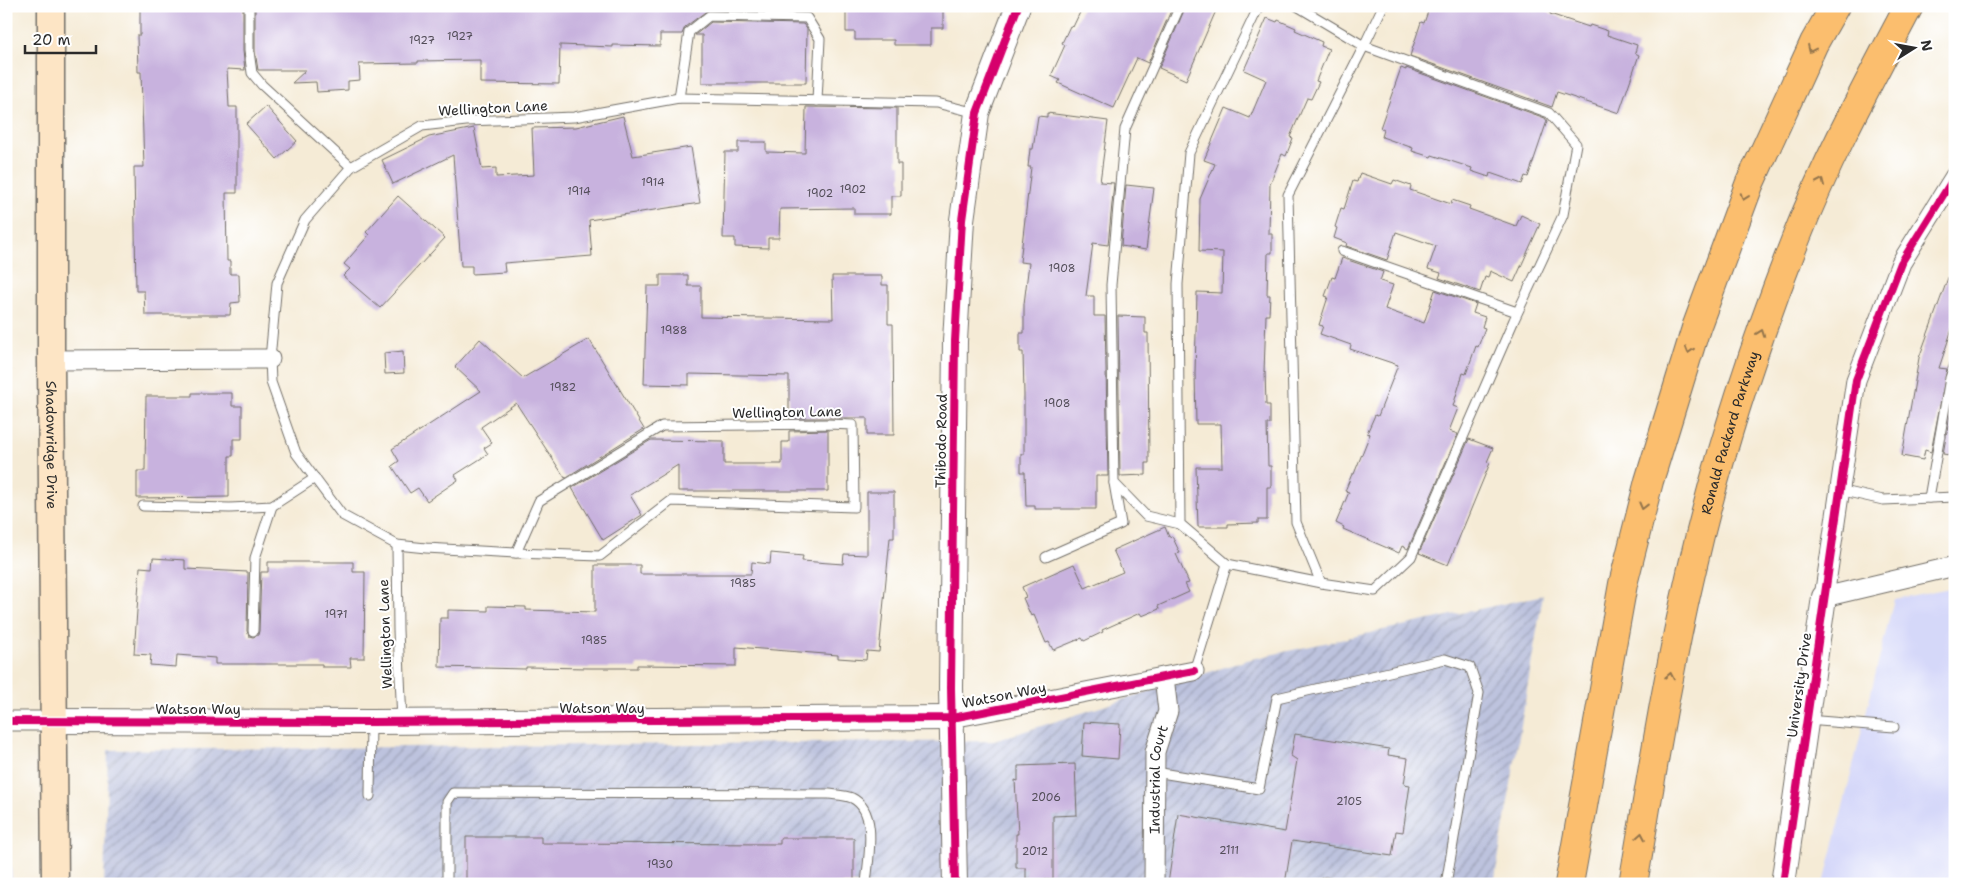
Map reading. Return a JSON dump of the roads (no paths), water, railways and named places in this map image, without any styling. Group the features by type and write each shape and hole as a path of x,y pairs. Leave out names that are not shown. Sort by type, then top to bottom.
{"highway":[{"path":"1569,884 1623,584 1649,482 1696,328 1749,185 1814,43 1835,6"},
{"name":"Ronald Packard Parkway","path":"1633,884 1662,718 1691,573 1724,448 1756,346 1797,235 1843,132 1909,6"}],"main road":[{"name":"Shadowridge Drive","path":"51,6 51,360 55,884"}],"street":[{"name":"Thibodo Road","path":"955,884 952,718 955,341 962,220 978,113 1018,6"},
{"name":"University Drive","path":"1783,884 1856,380 1901,263 1955,176"},
{"path":"51,360 270,359"},
{"path":"1824,597 1955,566"},
{"name":"Watson Way","path":"6,721 402,722 952,718 1194,671"},
{"name":"Industrial Court","path":"1154,884 1155,752 1168,711 1164,677"}],"lane":[{"path":"250,6 249,51 252,73 262,85 351,167"},
{"path":"1046,557 1120,524 1114,483 1111,285 1125,129 1180,6"},
{"path":"1180,524 1178,284 1190,153 1259,6"},
{"path":"1114,483 1146,516 1180,524 1227,564 1375,592 1411,557 1517,312 1563,215 1576,144 1549,113 1364,46 1297,6"},
{"path":"1321,583 1296,522 1288,195 1383,6"},
{"path":"679,98 688,32 709,16 808,18 820,39 817,101"},
{"name":"Wellington Lane","path":"516,553 539,501 662,426 853,425 854,507 671,500 600,556 516,553 397,545 342,514 296,453 272,382 270,359 277,283 305,220 351,167 422,126 466,121 574,117 679,98 936,103 978,113"},
{"path":"1342,251 1517,312"},
{"path":"1929,498 1950,378 1955,364"},
{"path":"143,506 230,508 272,506 315,478"},
{"path":"1840,490 1883,500 1955,497"},
{"path":"253,631 255,558 272,506"},
{"name":"Wellington Lane","path":"397,545 402,722"},
{"path":"1194,671 1227,564"},
{"path":"1154,772 1259,790 1277,698 1445,660 1470,667 1479,693 1446,884"},
{"path":"1806,720 1894,727"},
{"path":"370,796 371,722"},
{"path":"447,884 447,802 453,793 581,793 829,794 851,797 862,806 870,823 866,884"},
{"path":"1324,884 1325,882 1337,884"}]}
